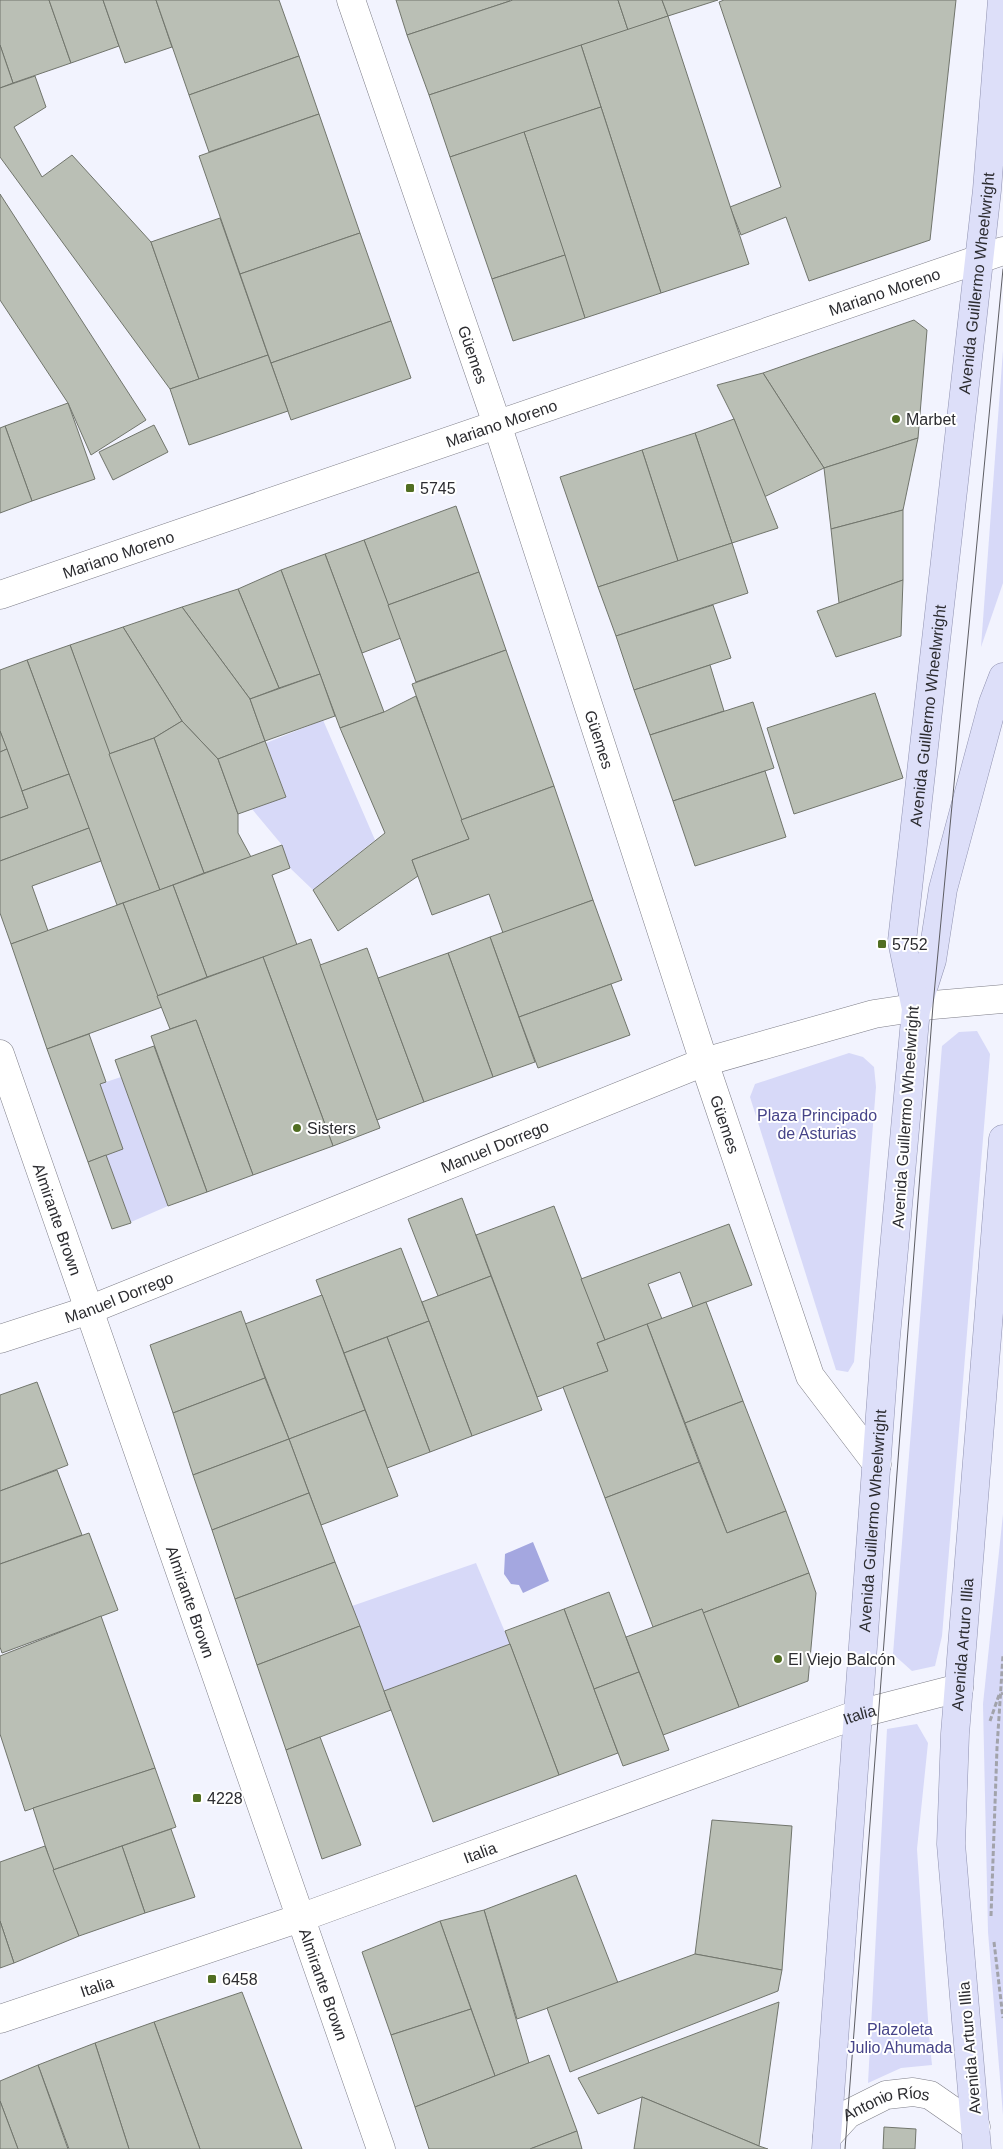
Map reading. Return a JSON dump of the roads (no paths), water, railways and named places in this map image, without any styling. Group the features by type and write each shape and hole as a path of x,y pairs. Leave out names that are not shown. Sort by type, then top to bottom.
{"main road":[{"name":"Avenida Guillermo Wheelwright","path":"827,2143 885,1347 916,1009 902,941 991,255 988,181 1002,0"},
{"path":"916,1009 932,960 944,889 993,703 1003,677"},
{"name":"Avenida Arturo Illia","path":"976,2138 951,1844 955,1734 1003,1140"}],"street":[{"name":"Güemes","path":"351,0 497,424 704,1062 810,1376 877,1464"},
{"name":"Mariano Moreno","path":"0,595 991,255"},
{"name":"Manuel Dorrego","path":"0,1339 89,1310 704,1062 874,1014 933,1005 1003,999"},
{"name":"Almirante Brown","path":"0,1054 381,2149"},
{"name":"Italia","path":"0,2018 300,1918 858,1714 959,1688"},
{"name":"Antonio Ríos","path":"827,2143 848,2114 886,2095 913,2092 930,2095 976,2138"}],"water":[{"path":"533,1542 549,1581 523,1593 519,1585 511,1584 504,1574 505,1554"}],"tram line":[{"path":"845,2149 933,1005 1003,269"}],"place":[{"name":"Marbet","path":"896,419"},
{"name":"5745","path":"410,488"},
{"name":"5752","path":"882,944"},
{"name":"Sisters","path":"297,1128"},
{"name":"El Viejo Balcón","path":"778,1659"},
{"name":"4228","path":"197,1798"},
{"name":"6458","path":"212,1979"}],"park label":[{"name":"Plaza Principado de Asturias","path":"817,1124"},
{"name":"Plazoleta Julio Ahumada","path":"900,2038"}]}
